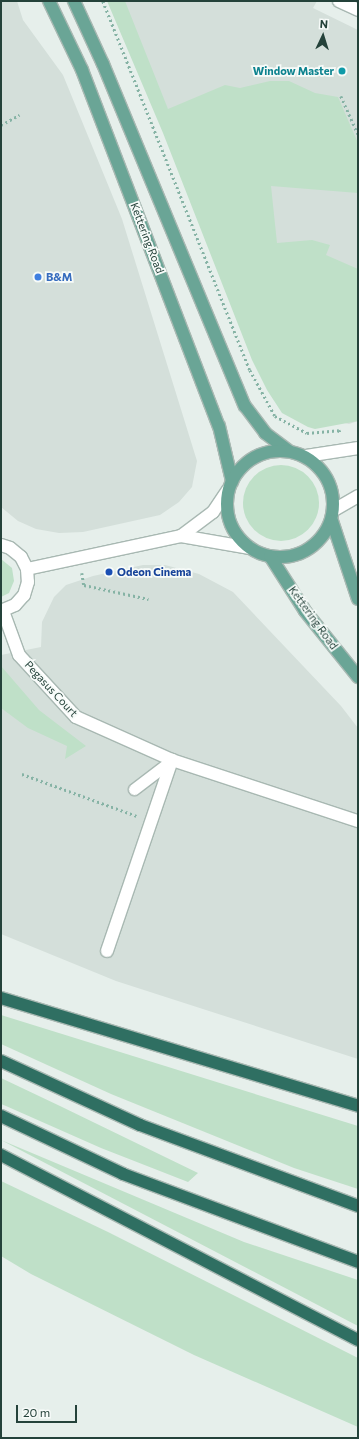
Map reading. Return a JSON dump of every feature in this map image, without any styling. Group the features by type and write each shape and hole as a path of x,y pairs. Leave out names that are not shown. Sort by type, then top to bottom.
{"highway":[{"path":"1,998 358,1106"},
{"path":"1,1061 140,1125 358,1206"},
{"path":"318,1095 358,1100"},
{"path":"1,1116 123,1174 358,1262"},
{"path":"1,1155 358,1340"}],"main road":[{"name":"Kettering Road","path":"49,1 82,70 216,418 230,485"},
{"path":"74,1 103,64 245,406 265,433 289,450 306,456 319,466 328,479 333,494 333,516 358,599"},
{"path":"289,450 272,451 255,456 242,467 230,485 227,506 230,523 238,537 250,548 270,556 286,557 301,554 314,546 325,534 333,516"},
{"name":"Kettering Road","path":"270,556 305,611 358,677"}],"street":[{"path":"339,1 358,10"},
{"path":"306,456 358,448"},
{"path":"180,536 213,512 230,485"},
{"path":"333,516 358,496"},
{"path":"27,569 180,536 250,548"},
{"path":"1,545 10,548 21,557 27,569 28,582 24,595 15,605 2,611"},
{"name":"Pegasus Court","path":"2,611 19,655 76,717 172,760 358,821"},
{"path":"107,951 172,760"}],"lane":[{"path":"134,789 172,760"}],"path":[{"path":"102,1 250,370 275,416 307,433 339,430 341,434"},
{"path":"341,96 358,134"},
{"path":"1,125 20,116"},
{"path":"84,585 148,599"},
{"path":"22,774 151,820"}],"shaded area":[{"path":"1,1 17,1 23,20 63,75 122,219 197,461 192,487 179,502 160,515 83,532 59,533 36,529 18,521 1,507"},
{"path":"120,1 317,1 313,8 358,30 358,421 349,424 301,413"},
{"path":"143,565 165,565 199,574 233,592 341,706 358,728 358,1059 116,981 1,934 1,655 41,647 42,622 54,597 66,585 93,576"}],"green space":[{"path":"107,1 125,1 168,109 225,85 240,88 270,81 289,81 315,93 338,97 358,143 358,193 271,186 277,243 312,240 330,245 326,255 358,269 358,421 315,429 308,427 282,413 267,390 252,360 163,133"},
{"path":"274,465 288,465 302,471 313,482 319,496 319,510 316,518 308,530 302,535 288,541 274,541 260,535 249,524 243,510 243,496 249,482 260,471"},
{"path":"1,559 12,568 14,581 9,593 1,597"},
{"path":"1,666 39,710 86,746 65,759 67,746 28,728 1,708"},
{"path":"1,1015 358,1126 358,1189 294,1168 111,1094 1,1044"},
{"path":"1,1078 198,1173 188,1182 101,1148 1,1104"},
{"path":"1,1140 244,1242 358,1280 358,1326"},
{"path":"1,1181 108,1232 358,1358 358,1427 194,1355 31,1274 1,1256"}],"place":[{"name":"Window Master","path":"342,71"},
{"name":"B&M","path":"38,277"},
{"name":"Odeon Cinema","path":"109,572"}]}
